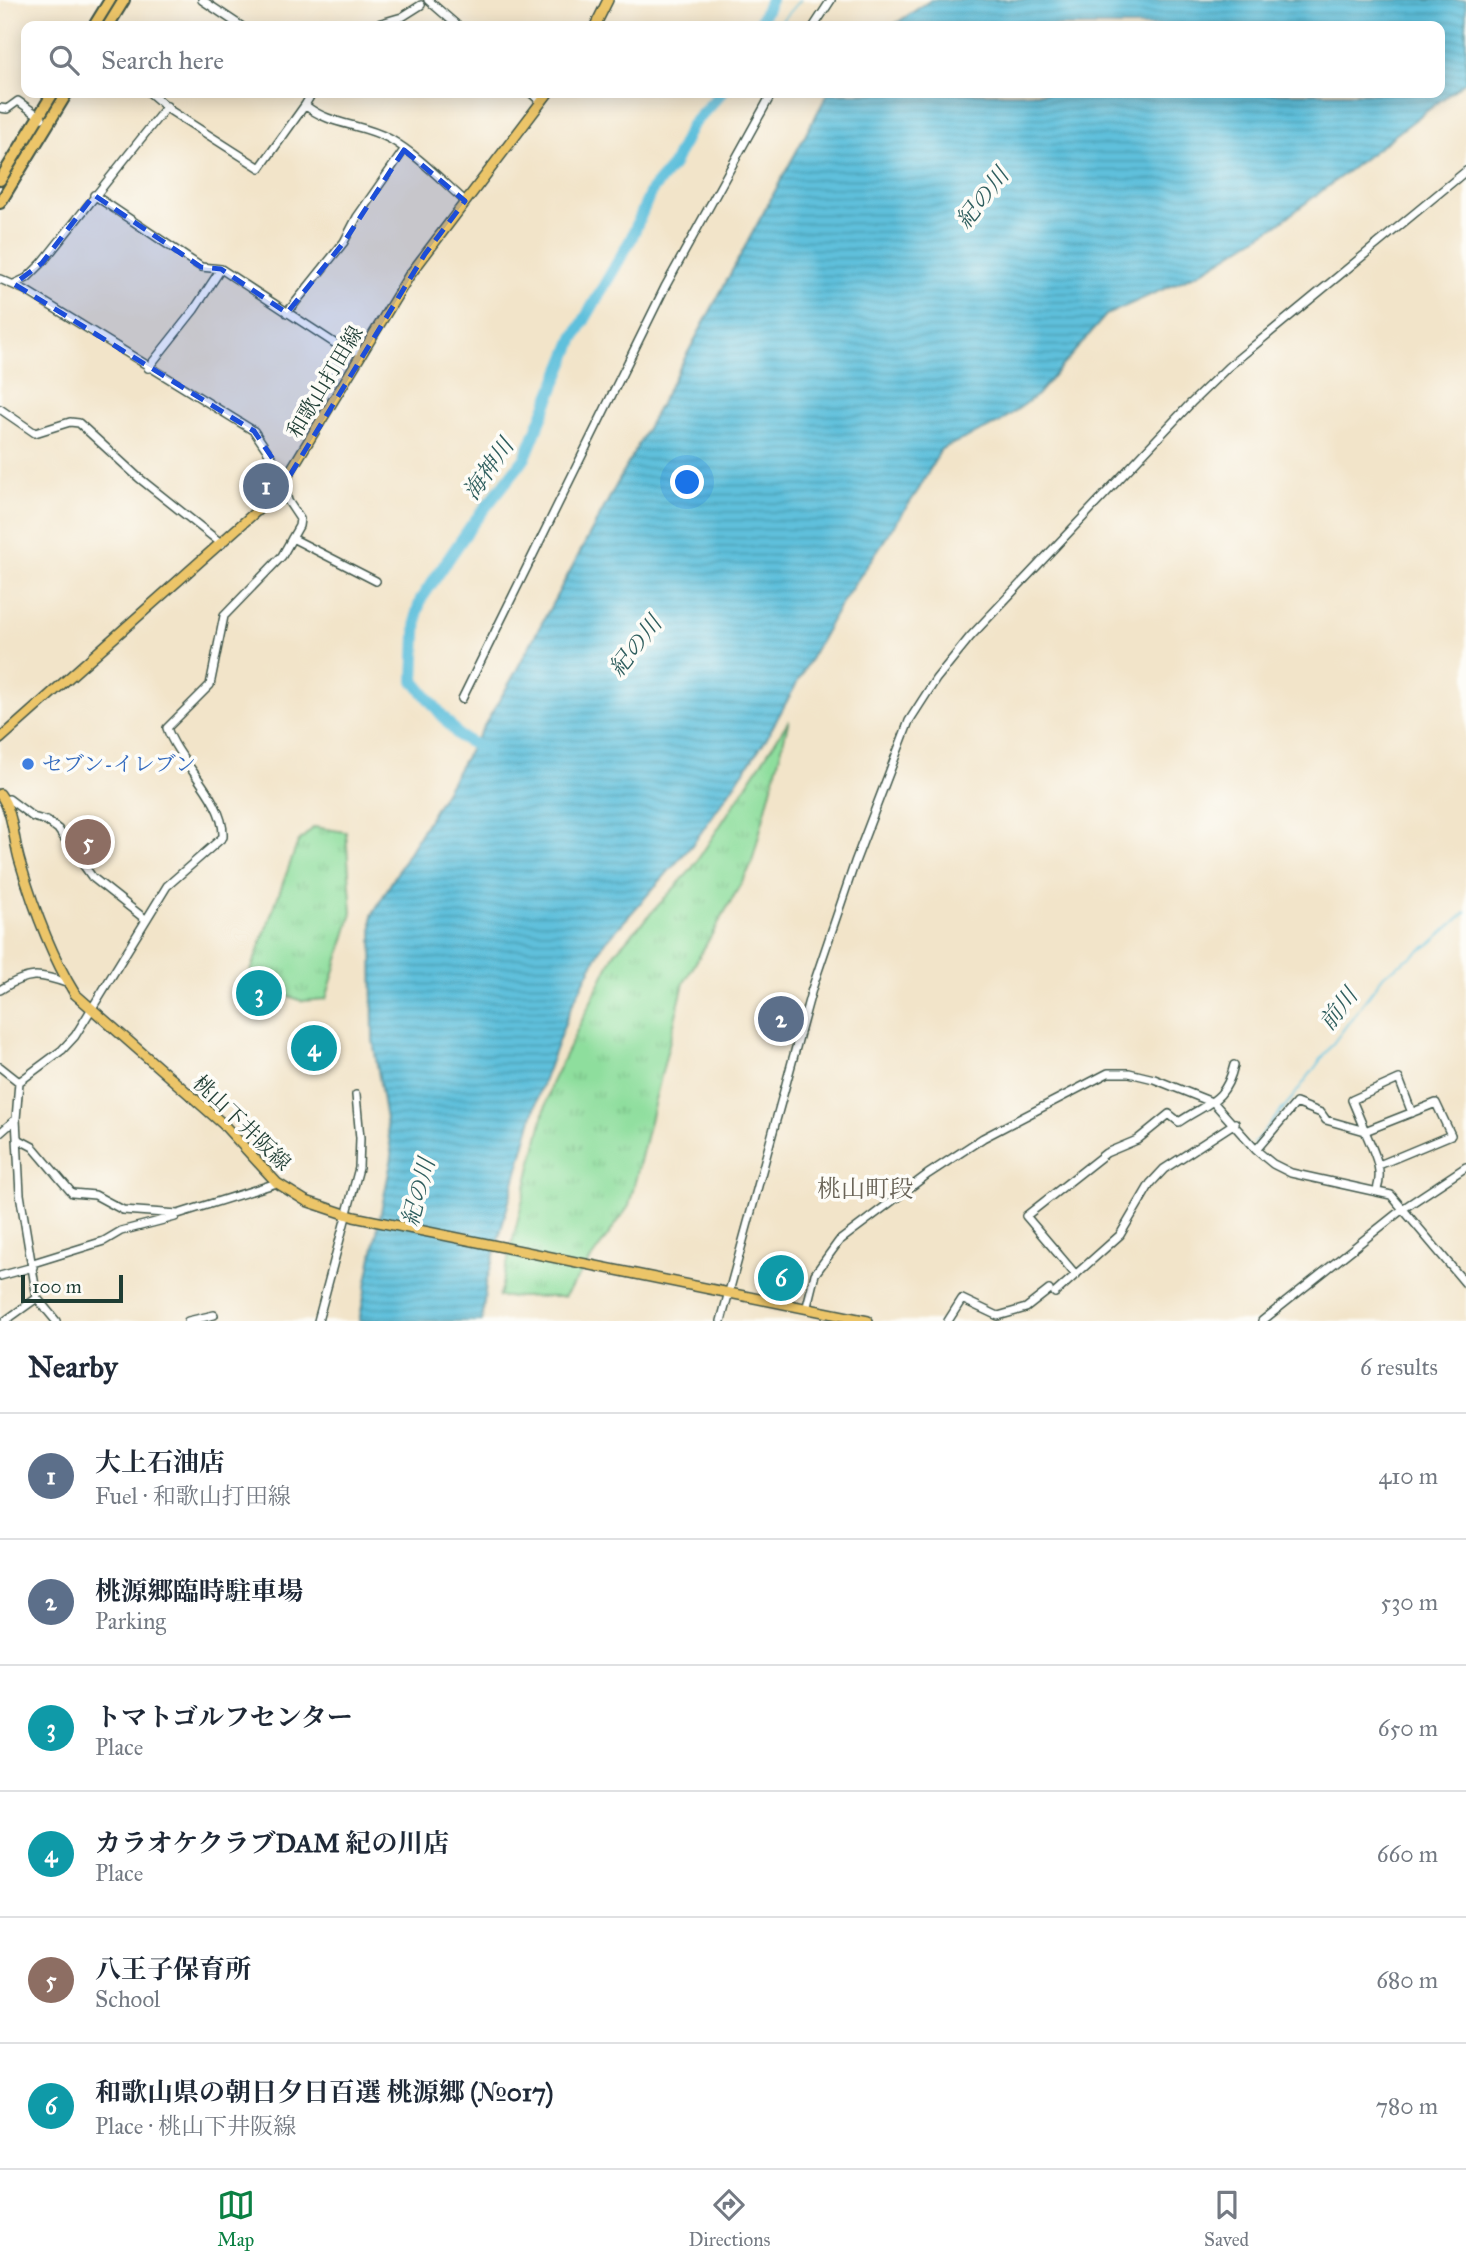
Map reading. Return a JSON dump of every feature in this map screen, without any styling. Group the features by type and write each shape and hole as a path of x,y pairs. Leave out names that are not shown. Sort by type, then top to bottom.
{"highway":[{"path":"97,21 110,0"},
{"path":"111,21 124,0"},
{"path":"0,203 44,119 51,98"},
{"path":"0,180 63,98"}],"main road":[{"path":"598,21 608,0"},
{"name":"和歌山打田線","path":"0,739 222,544 286,482 409,276 544,98"},
{"name":"桃山下井阪線","path":"2,797 29,891 69,984 92,1012 203,1106 277,1183 306,1201 350,1216 807,1306 868,1321"}],"street":[{"path":"202,0 234,21"},
{"path":"817,21 831,0"},
{"path":"388,21 402,17 422,1 451,21"},
{"path":"157,98 260,168 309,98"},
{"path":"537,98 541,102"},
{"path":"462,699 665,287 769,98"},
{"path":"0,107 7,109 18,101 44,119"},
{"path":"305,105 325,120 374,132 428,166 465,201"},
{"path":"14,284 42,263 167,106"},
{"path":"287,313 344,243 357,217 404,150"},
{"path":"721,1321 817,976 909,721 936,679 970,637 1085,513 1228,367 1466,171"},
{"path":"94,195 201,267 221,269 345,350 363,352"},
{"path":"148,368 194,310 221,269"},
{"path":"0,279 14,284 254,431 286,482 288,501 300,519 292,538 262,579 224,616 210,685 167,728 216,810 224,827 223,837 167,886 92,1012 62,1050 19,1082 16,1119 20,1194 37,1298 56,1321"},
{"path":"0,409 35,433 70,422 79,423 139,478 222,544"},
{"path":"292,538 376,581"},
{"path":"2,797 58,829 92,877 145,919"},
{"path":"0,990 16,980 42,974 69,984"},
{"path":"1076,1275 1026,1216 1106,1153 1137,1140 1169,1114 1179,1122 1214,1103 1229,1085 1234,1065"},
{"path":"0,1067 19,1082"},
{"path":"807,1306 815,1275 839,1241 928,1174 1015,1119 1108,1073 1129,1073 1154,1079 1214,1103 1272,1164 1291,1172 1391,1195 1466,1284"},
{"path":"1377,1190 1381,1177 1379,1165 1352,1100 1399,1079 1412,1113"},
{"path":"318,1321 350,1216 359,1168 360,1138 356,1095"},
{"path":"1256,1150 1296,1103 1321,1113 1326,1120 1365,1131 1436,1103 1451,1135 1379,1165"},
{"path":"0,1133 16,1119"},
{"path":"948,1321 962,1299 998,1316 1026,1308 1052,1292 1076,1275 1120,1235 1150,1184 1164,1169 1235,1123"},
{"path":"18,1139 33,1147 72,1193 94,1195 123,1210 178,1214"},
{"path":"1262,1321 1404,1208 1466,1167"},
{"path":"0,1276 104,1241 121,1231 277,1183"},
{"path":"5,1321 37,1298"},
{"path":"188,1321 214,1315"}],"highlighted area":[{"path":"404,150 465,201 425,254 287,480 254,431 14,284 42,263 94,195 201,267 221,269 287,313 344,242"}],"green space":[{"path":"789,720 751,866 684,983 629,1206 564,1297 499,1297 551,1084 615,952 691,870"},
{"path":"314,827 346,832 352,913 326,999 302,1001 247,981 298,842"}],"water":[{"path":"931,0 1466,0 1466,81 1445,97 1445,21 900,21"},
{"name":"紀の川","path":"825,98 1444,98 1277,225 1199,273 1106,315 1037,395 999,423 941,449 919,489 839,607 766,739 693,844 602,946 571,1007 539,1093 486,1284 482,1321 359,1321 392,1157 373,1040 372,915 510,682"}],"waterway":[{"name":"海神川","path":"760,21 771,0"},
{"path":"782,21 800,0"},
{"name":"海神川","path":"488,752 459,736 414,681 417,612 421,599 473,523 525,458 574,338 631,239 651,191 673,165 691,126 716,98"},
{"name":"前川","path":"1254,1143 1293,1097 1384,975 1430,944 1466,912"}],"place":[{"name":"大上石油店","path":"266,486"},
{"name":"セブン-イレブン","path":"28,764"},
{"name":"八王子保育所","path":"88,842"},
{"name":"トマトゴルフセンター","path":"259,993"},
{"name":"桃源郷臨時駐車場","path":"781,1019"},
{"name":"カラオケクラブDAM 紀の川店","path":"314,1048"},
{"name":"和歌山県の朝日夕日百選 桃源郷 (№017)","path":"781,1278"}],"district":[{"name":"桃山町段","path":"865,1189"}]}
